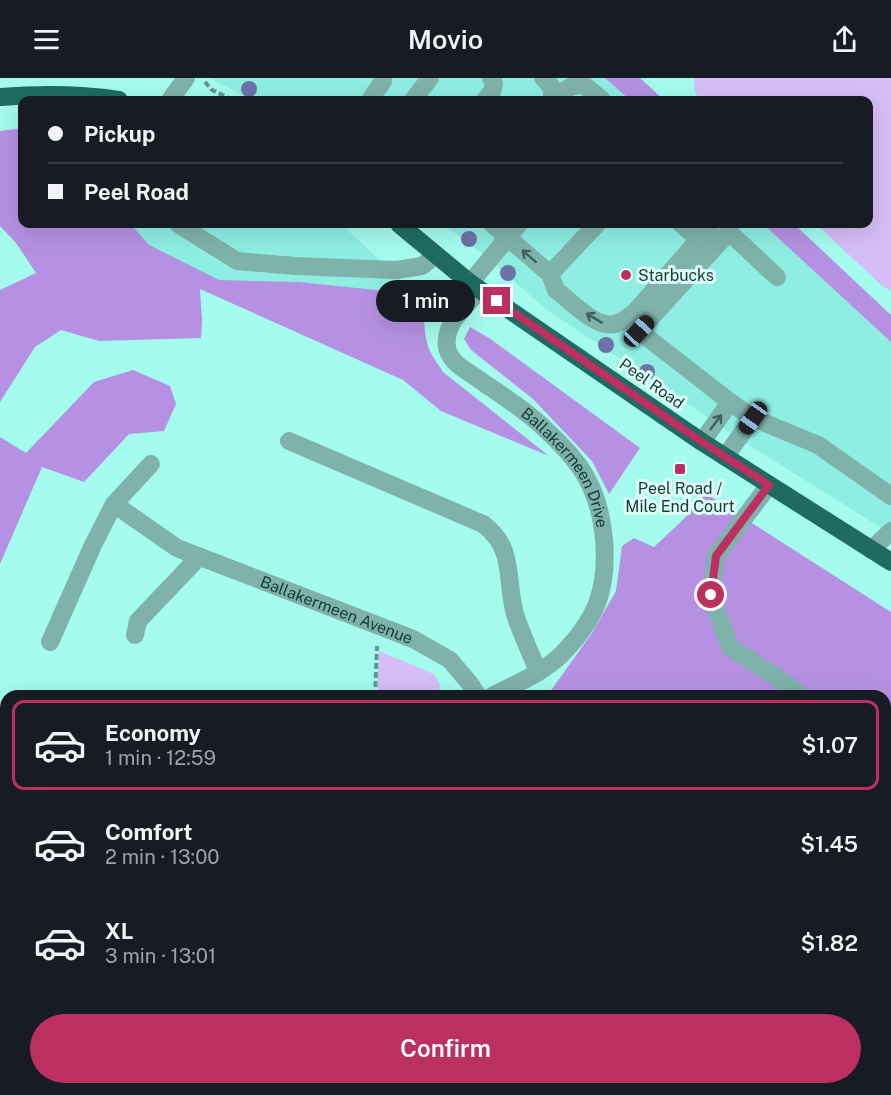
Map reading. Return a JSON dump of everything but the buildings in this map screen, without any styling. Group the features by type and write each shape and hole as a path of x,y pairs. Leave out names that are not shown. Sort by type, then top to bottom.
{"highway":[{"path":"0,97 42,94 93,96"},
{"name":"Peel Road","path":"404,228 475,287 702,442 891,562"}],"street":[{"path":"173,96 186,78"},
{"path":"416,96 430,78"},
{"path":"488,96 494,83 491,78"},
{"path":"543,78 552,87 553,96"},
{"path":"373,96 383,81"},
{"path":"557,96 570,87 583,84 597,96"},
{"path":"184,228 237,261 396,270 422,266 436,255"},
{"path":"496,228 550,274 556,290 597,321 609,325 618,323 634,313 709,228"},
{"name":"Ballakermeen Drive","path":"504,690 538,672 561,655 576,638 589,621 598,603 604,582 606,558 600,510 589,481 573,457 546,429 519,407 455,362 447,348 447,334 452,322 516,228"},
{"path":"550,274 593,228"},
{"path":"777,277 729,232 639,331 753,418 818,445 891,496"},
{"path":"702,442 730,402"},
{"path":"725,457 753,418"},
{"path":"289,441 483,524 495,533 504,546 516,614 538,672"},
{"path":"50,642 93,545 114,504 151,464"},
{"path":"769,485 716,556 711,595 730,647 794,690"},
{"name":"Ballakermeen Avenue","path":"114,504 177,548 413,639 450,660 474,690"},
{"path":"871,550 891,531"},
{"path":"135,635 138,621 144,613 199,557"}],"path":[{"path":"205,82 212,90 225,96"},
{"path":"375,690 377,645 381,627"}],"shaded area":[{"path":"212,78 605,78 625,96 244,96"},
{"path":"605,78 640,78 660,96 625,96"},
{"path":"694,78 891,78 891,291 881,285 820,228 873,228 873,96 697,96"},
{"path":"18,129 18,228 134,228 149,245 219,280 299,282 395,292 408,296 421,304 428,346 443,372 549,456 441,411 403,380 200,289 201,338 99,341 61,330 35,347 0,402 0,290 36,273 16,243 0,226 0,131"},
{"path":"129,228 345,228 419,297 221,286 126,237"},
{"path":"448,228 767,228 891,342 891,534 749,445 543,307 489,259"},
{"path":"767,228 798,228 891,315 891,342"},
{"path":"470,327 489,338 640,448 609,494 592,461 533,399 471,350 464,339"},
{"path":"133,370 170,386 176,404 164,431 129,434 84,482 42,467 0,564 0,437 26,453 94,382"},
{"path":"702,491 891,612 891,690 551,690 592,633 616,591 622,546 634,538 654,547 687,516"},
{"path":"379,651 434,674 440,685 439,690 377,690"}],"place":[{"name":"Starbucks","path":"626,275"},
{"name":"Peel Road / Mile End Court","path":"680,469"}],"route":[{"path":"497,301 702,442 769,485 716,556 711,595"}]}
